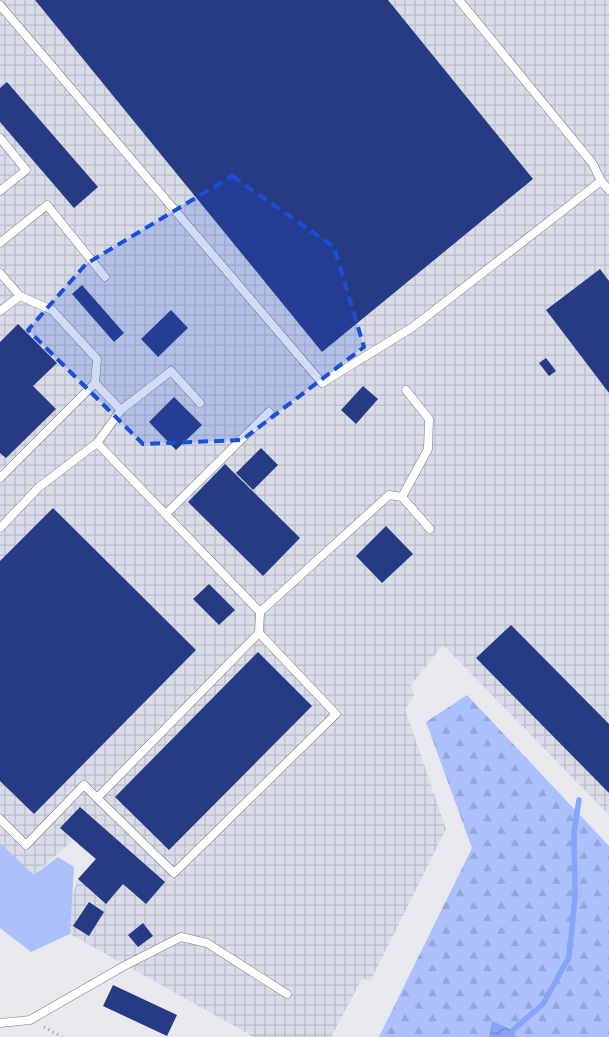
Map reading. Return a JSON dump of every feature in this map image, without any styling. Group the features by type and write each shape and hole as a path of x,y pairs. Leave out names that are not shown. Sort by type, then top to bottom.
{"lane":[{"path":"459,0 594,164 601,180 609,190"},
{"path":"0,5 322,383 412,327 601,180"},
{"path":"0,138 26,170 0,190"},
{"path":"0,243 47,205 104,277"},
{"path":"0,273 20,296 52,310 97,359 95,383 0,478"},
{"path":"0,311 20,296"},
{"path":"0,528 40,487 97,443 121,410 171,371 200,402"},
{"path":"95,383 121,410"},
{"path":"402,497 428,449 428,420 406,390"},
{"path":"166,514 269,412"},
{"path":"97,443 260,612"},
{"path":"97,798 259,633 260,612 389,495 402,497 430,529"},
{"path":"0,820 26,845 84,786 174,873 336,714 259,633"},
{"path":"0,1023 30,1020 124,966 181,937 206,943 287,994"}],"path":[{"path":"30,1020 62,1037"}],"highlighted area":[{"path":"232,176 334,247 364,347 242,440 143,444 28,330 86,264"}],"shaded area":[{"path":"0,0 609,0 609,815 443,645 411,685 414,696 405,709 446,829 371,980 362,979 331,1037 254,1037 70,934 68,908 78,879 95,859 73,840 34,875 0,843"}],"green space":[{"path":"467,695 609,846 609,1037 379,1037 472,848 426,722"},
{"path":"0,843 34,875 58,857 74,867 70,934 31,952 0,928"}],"water":[{"path":"492,1021 513,1030 516,1037 489,1037"}],"building":[{"path":"35,0 388,0 533,179 322,352"},
{"path":"7,82 98,187 74,208 0,122 0,88"},
{"path":"600,269 609,281 609,393 546,310"},
{"path":"82,285 124,333 114,342 72,294"},
{"path":"171,310 188,328 158,357 141,339"},
{"path":"18,324 57,363 33,386 56,409 6,458 0,453 0,342"},
{"path":"546,358 556,371 549,376 539,363"},
{"path":"363,386 378,399 356,424 341,410"},
{"path":"174,397 202,425 176,450 149,422"},
{"path":"261,448 278,465 253,490 236,473"},
{"path":"225,464 300,538 263,576 188,502"},
{"path":"53,508 196,650 34,814 0,781 0,561"},
{"path":"386,526 413,554 382,583 356,556"},
{"path":"209,584 235,610 219,625 193,599"},
{"path":"511,625 609,724 609,793 476,658"},
{"path":"258,652 312,706 169,850 115,797"},
{"path":"80,807 165,882 146,904 123,884 106,904 78,879 96,859 60,828"},
{"path":"89,902 104,912 89,936 73,926"},
{"path":"143,923 153,936 138,947 128,935"},
{"path":"113,985 177,1015 167,1036 103,1006"}],"waterway":[{"path":"511,1037 513,1030 543,1004 569,957 575,897 574,832 579,800"}]}
